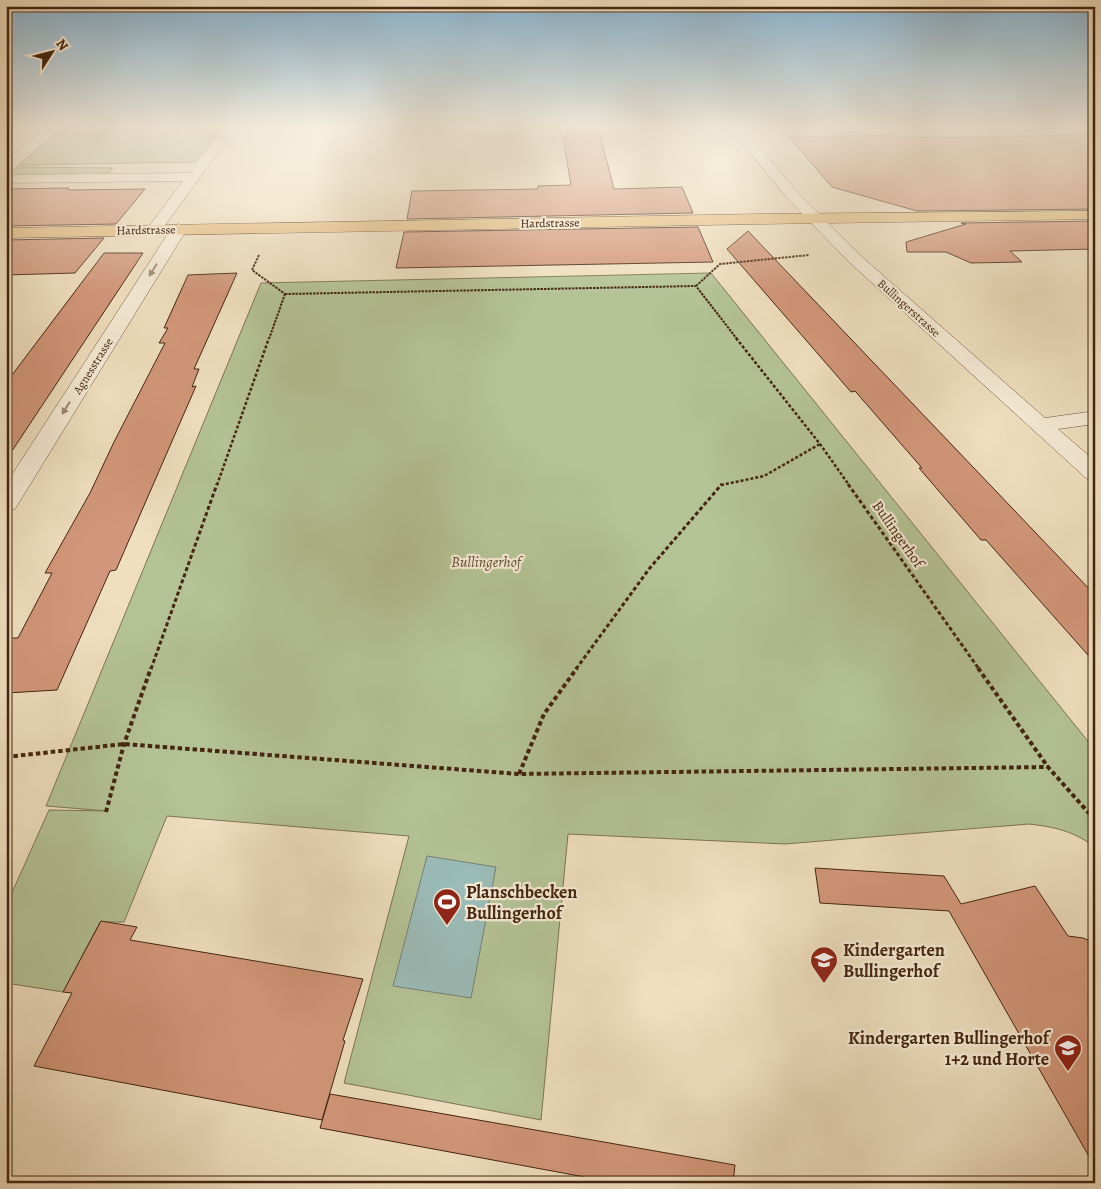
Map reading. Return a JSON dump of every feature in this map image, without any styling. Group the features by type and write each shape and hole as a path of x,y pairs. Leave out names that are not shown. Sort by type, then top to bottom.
{"main road":[{"name":"Hardstrasse","path":"6,233 1095,214"}],"street":[{"path":"155,230 189,183"},
{"name":"Bullingerstrasse","path":"782,183 855,259 1095,474"},
{"name":"Agnesstrasse","path":"6,504 179,229"},
{"path":"1040,424 1095,417"}],"path":[{"path":"262,248 252,270 285,294 696,286 720,264 809,256"},
{"name":"Bullingerhof","path":"696,286 820,444 1048,768 1095,820"},
{"path":"106,812 124,744 285,294"},
{"path":"519,774 544,714 649,569 722,484 764,476 820,444"},
{"path":"6,758 124,744 519,774 1048,768"}],"green space":[{"name":"Bullingerhof","path":"711,273 1095,750 1095,847 1079,837 1064,831 1029,824 785,844 568,834 541,1120 344,1083 409,836 167,816 124,922 100,922 63,992 6,983 6,906 49,810 108,811 46,806 261,283"}],"water":[{"name":"Planschbecken Bullingerhof","path":"427,856 496,867 471,998 393,986"}],"building":[{"path":"571,183 613,183 614,189 682,187 693,213 407,219 412,191 538,189 538,186 571,185"},
{"path":"829,183 1095,183 1095,209 917,211 832,187"},
{"path":"69,188 68,190 145,189 116,224 6,226 6,189"},
{"path":"1095,221 1095,249 1010,251 1022,262 971,263 946,252 907,252 906,242 966,224 961,223"},
{"path":"698,227 713,262 396,268 404,232"},
{"path":"748,231 1095,595 1095,663 986,540 981,540 855,391 851,392 727,249"},
{"path":"104,238 75,273 6,275 6,240"},
{"path":"104,253 143,253 6,460 6,383"},
{"path":"237,273 194,369 199,369 192,387 196,386 116,570 110,571 57,690 6,693 6,638 18,638 52,573 45,573 90,493 165,343 159,343 168,328 164,328 188,275"},
{"name":"Kindergarten Bullingerhof 1+2 und Horte","path":"815,868 944,876 961,904 1035,886 1068,936 1083,938 1095,943 1095,1167 949,911 820,903"},
{"path":"101,921 137,927 130,940 363,979 343,1040 345,1041 322,1120 34,1066 72,993 63,992"},
{"path":"330,1094 735,1165 733,1183 617,1183 320,1128"}],"place":[{"name":"Planschbecken Bullingerhof","path":"447,926"},
{"name":"Kindergarten Bullingerhof","path":"824,984"},
{"name":"Kindergarten Bullingerhof 1+2 und Horte","path":"1068,1072"}]}
